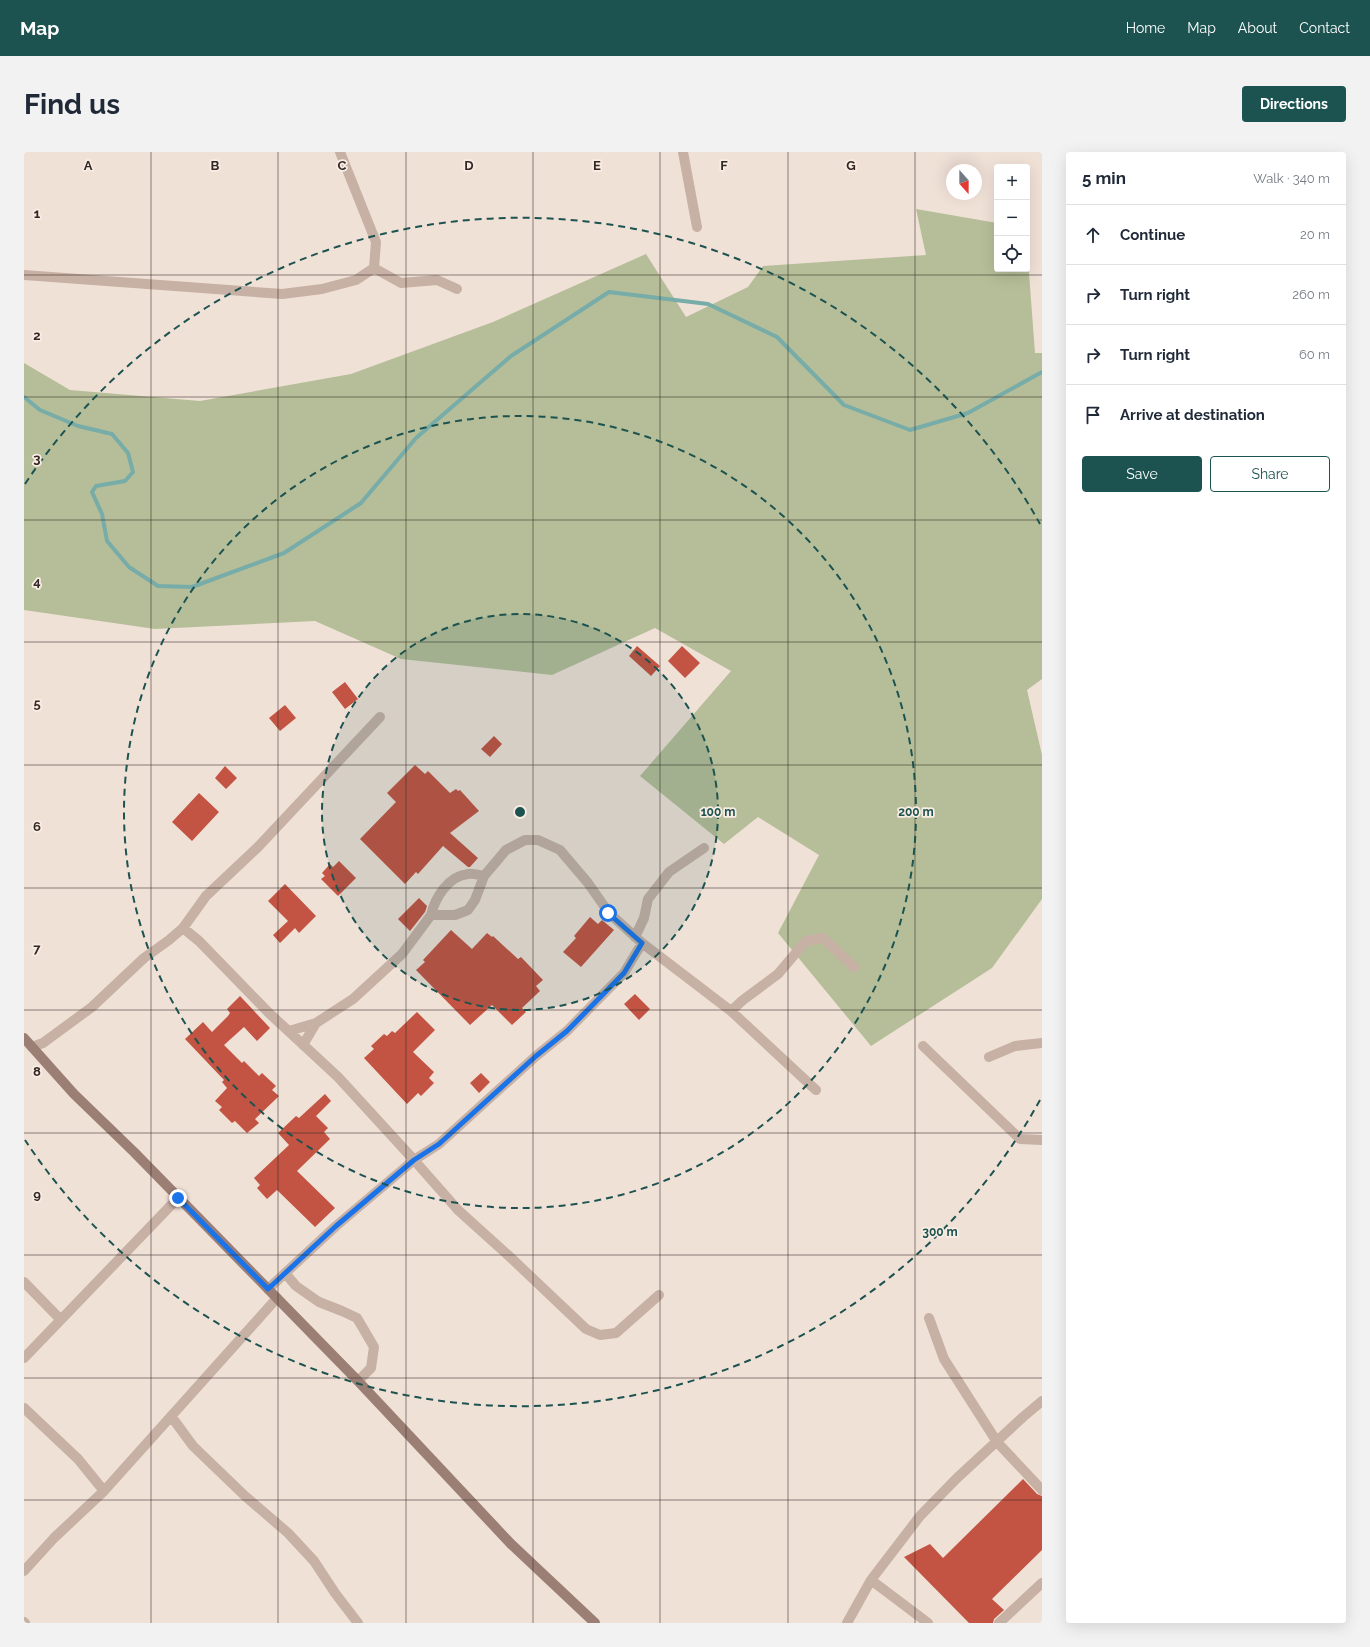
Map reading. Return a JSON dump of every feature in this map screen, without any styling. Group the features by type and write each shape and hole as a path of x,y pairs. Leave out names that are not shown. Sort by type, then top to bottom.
{"street":[{"path":"340,152 376,242 374,268"},
{"path":"683,152 697,227"},
{"path":"24,275 282,294 322,289 356,280 374,268"},
{"path":"374,268 401,283 437,280 457,290"},
{"path":"32,1047 42,1042 92,1007 144,958 183,928 206,896 258,847 380,717"},
{"path":"431,915 455,916 463,914 475,900 484,876 506,850 525,840 538,840 560,850 588,883 608,913 639,940 731,1011 816,1090"},
{"path":"268,1289 336,1226 414,1160 439,1144 536,1056 567,1031 624,973 639,940 648,899 669,872 704,848"},
{"path":"289,1031 316,1023 353,999 397,959 431,915 433,905 443,889 453,880 467,874 484,876"},
{"path":"183,928 199,941 269,1013 338,1077 458,1210 586,1329 600,1334 616,1333 659,1295"},
{"path":"731,1011 743,1000 778,974 806,941 823,938 854,967"},
{"path":"303,1045 316,1023"},
{"path":"24,1038 74,1094 134,1152 358,1381 511,1544 595,1623"},
{"path":"989,1057 1015,1046 1042,1043"},
{"path":"923,1046 943,1067 1020,1139 1042,1140"},
{"path":"24,1358 178,1198"},
{"path":"285,1273 296,1286 319,1302 357,1318 374,1347 371,1368 358,1381"},
{"path":"24,1282 60,1319"},
{"path":"24,1571 54,1538 104,1491 277,1298"},
{"path":"929,1318 944,1358 997,1442 1042,1490"},
{"path":"847,1623 871,1580 920,1516 956,1479 1042,1401"},
{"path":"24,1408 78,1460 104,1491"},
{"path":"171,1416 193,1446 314,1560 334,1593 358,1623"},
{"path":"871,1580 928,1623"},
{"path":"999,1623 1042,1583"}],"green space":[{"path":"916,209 994,222 994,272 1029,272 1035,353 1042,353 1042,679 1027,690 1042,755 1042,899 992,968 871,1046 778,933 819,855 758,817 724,844 640,776 731,671 655,628 552,675 401,659 315,621 155,629 24,610 24,363 70,390 200,401 351,374 493,322 646,254 686,317 748,287 763,266 926,255"}],"building":[{"path":"637,646 660,666 651,676 629,656"},
{"path":"682,646 700,663 685,678 668,661"},
{"path":"345,682 358,699 345,709 332,692"},
{"path":"285,705 296,718 280,731 269,718"},
{"path":"494,736 502,744 490,757 481,749"},
{"path":"415,765 425,774 428,771 450,793 456,789 458,791 460,790 479,811 450,833 478,858 470,867 468,867 443,846 418,874 416,872 405,884 360,839 396,802 387,793"},
{"path":"225,766 237,778 226,789 215,778"},
{"path":"199,793 219,812 192,841 172,822"},
{"path":"339,861 356,878 338,896 321,879 325,876 322,873 330,864 333,867"},
{"path":"285,884 316,916 299,933 295,928 280,943 273,935 288,921 268,901"},
{"path":"419,898 427,906 425,912 410,931 398,919"},
{"path":"590,917 598,924 602,920 614,930 581,967 563,952 576,938 574,936"},
{"path":"451,930 472,949 487,933 492,937 493,936 518,959 521,957 543,980 536,986 540,991 522,1008 526,1012 512,1025 492,1005 470,1025 416,970 425,962 423,960"},
{"path":"635,994 650,1009 639,1020 624,1004"},
{"path":"240,996 270,1028 257,1041 244,1027 224,1045 242,1063 244,1061 259,1076 262,1073 276,1086 272,1090 279,1096 255,1119 259,1123 247,1133 235,1121 232,1123 219,1110 222,1107 215,1101 227,1088 222,1082 224,1080 185,1039 203,1022 212,1032 228,1016 230,1013 227,1009"},
{"path":"417,1012 435,1030 413,1052 434,1072 429,1078 434,1083 421,1096 418,1093 407,1104 364,1058 374,1049 371,1046 384,1034 387,1036 392,1031 395,1033"},
{"path":"481,1073 490,1082 479,1093 470,1083"},
{"path":"325,1094 331,1101 316,1116 328,1128 324,1132 330,1139 297,1171 335,1208 315,1227 277,1190 267,1199 257,1188 260,1185 254,1178 289,1145 278,1133 296,1116 299,1118"},
{"path":"1023,1479 1037,1494 1042,1496 1042,1550 992,1599 1004,1610 994,1619 993,1623 969,1623 904,1557 930,1544 943,1558"}],"waterway":[{"path":"24,397 40,410 78,426 112,434 128,453 133,472 125,481 96,486 92,492 102,514 107,541 129,567 158,586 192,587 284,553 361,503 416,438 511,356 609,292 708,304 777,337 844,405 910,430 968,413 1042,372"}],"route":[{"path":"178,1198 268,1289 336,1226 414,1160 439,1144 536,1056 567,1031 624,973 642,943 608,913"}]}
